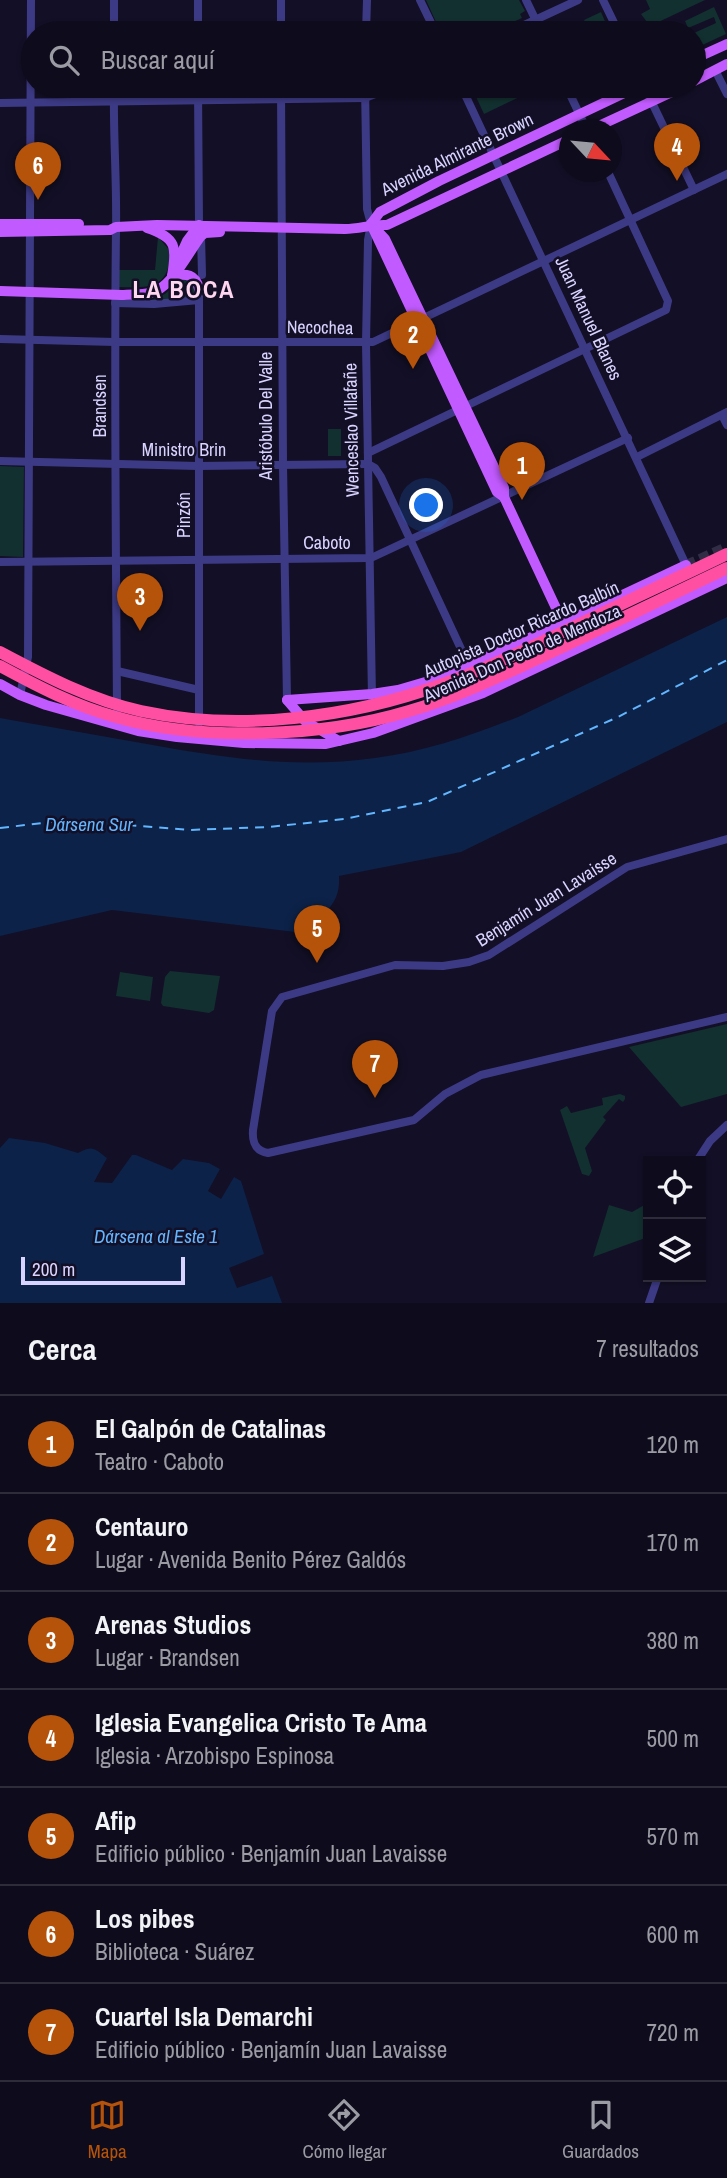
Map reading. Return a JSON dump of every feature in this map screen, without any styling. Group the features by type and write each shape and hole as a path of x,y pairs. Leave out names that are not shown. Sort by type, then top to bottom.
{"highway":[{"path":"655,588 727,545"},
{"name":"Autopista Doctor Ricardo Balbín","path":"0,652 74,689 141,711 210,720 283,719 357,708 444,684 498,662 727,554"},
{"name":"Autopista Doctor Ricardo Balbín","path":"0,665 47,691 92,710 161,728 231,733 335,727 406,713 446,699 727,568"}],"main road":[{"path":"706,54 727,44"},
{"path":"706,75 727,64"},
{"name":"Avenida Almirante Brown","path":"371,224 380,212 613,98"},
{"path":"614,119 661,98"},
{"name":"Avenida Almirante Brown","path":"0,232 110,224 116,227 200,231 240,228 357,229 371,224 387,225 559,144"},
{"name":"Avenida Almirante Brown","path":"0,224 31,228"},
{"path":"371,224 386,239 497,492 504,497 563,624"},
{"path":"142,227 164,235 173,243 175,258 172,276"},
{"path":"0,291 118,299 153,293 163,288 172,276 182,250 200,231"},
{"path":"172,276 192,276 197,281 199,295"},
{"name":"Avenida Don Pedro de Mendoza","path":"287,699 372,694 420,684 469,666 563,624 686,565"},
{"name":"Avenida Don Pedro de Mendoza","path":"0,684 20,695 77,715 117,721 158,733 200,740 287,745 341,742 483,693 727,578"},
{"name":"Avenida Don Pedro de Mendoza","path":"0,665 117,721"},
{"path":"287,699 305,721 341,742"},
{"name":"Aristóbulo Del Valle","path":"287,699 287,745"}],"street":[{"path":"31,0 31,21"},
{"path":"114,0 114,21"},
{"path":"198,0 198,21"},
{"path":"281,0 281,21"},
{"path":"366,21 367,0"},
{"path":"420,0 430,21"},
{"path":"526,0 536,19"},
{"path":"532,21 578,0"},
{"path":"603,0 613,21"},
{"path":"715,70 727,94"},
{"path":"20,695 28,657 32,98"},
{"name":"Brandsen","path":"114,98 118,299 114,464 117,721"},
{"path":"0,103 253,98"},
{"name":"Aristóbulo Del Valle","path":"281,98 287,699"},
{"name":"Wenceslao Villafañe","path":"365,98 367,209 371,224 368,240 366,343 373,733"},
{"name":"Juan Manuel Blanes","path":"467,98 686,565"},
{"path":"572,98 583,119"},
{"path":"650,98 694,190"},
{"path":"198,100 202,275"},
{"name":"Necochea","path":"0,339 115,342 375,341 727,174"},
{"path":"368,453 660,315 666,309 668,301 613,182"},
{"path":"118,299 154,304 199,295"},
{"name":"Pinzón","path":"199,295 200,740"},
{"path":"637,457 724,414 727,425"},
{"name":"Caboto","path":"0,562 369,558 411,541 628,438"},
{"name":"Ministro Brin","path":"0,461 198,466 368,464"},
{"path":"368,464 375,468 381,477 469,666"},
{"path":"117,671 199,690"},
{"name":"Benjamín Juan Lavaisse","path":"727,839 627,867 477,960 443,966 395,965 282,996 272,1010 252,1138 258,1150 268,1153 414,1120 445,1094 481,1075 727,1017"},
{"path":"700,1156 710,1141 727,1125"},
{"path":"649,1303 656,1282"}],"green space":[{"path":"426,0 519,0 525,11 520,14 522,18 515,21 436,21"},
{"path":"646,0 705,0 661,21 646,21 641,14 650,9"},
{"path":"714,7 726,34 706,43 706,28 716,23 714,17 705,21 685,21"},
{"path":"601,12 605,21 585,21"},
{"path":"477,98 517,98 484,114"},
{"path":"158,237 171,252 166,273 161,280 148,286 118,287 118,270 155,270"},
{"path":"183,277 195,283 195,297 149,301 165,294"},
{"path":"328,429 341,429 341,456 328,456"},
{"path":"0,466 24,467 23,557 0,556"},
{"path":"170,971 220,976 214,1010 209,1013 163,1006 161,1003 165,977"},
{"path":"120,972 153,977 150,1001 116,996"},
{"path":"727,1024 727,1094 681,1107 629,1047"},
{"path":"620,1094 625,1096 625,1099 623,1102 619,1099 603,1117 606,1120 585,1148 592,1171 589,1176 582,1174 560,1110 567,1106 571,1113 603,1105 602,1098"},
{"path":"609,1205 632,1212 643,1206 643,1239 593,1257"}],"water":[{"name":"Dársena Sur","path":"727,617 727,722 461,852 339,876 337,895 329,909 303,933 112,910 0,936 0,718 176,749 260,760 316,762 375,758 430,747 518,717"},
{"name":"Dársena al Este 1","path":"9,1138 45,1143 78,1153 90,1148 96,1150 107,1158 94,1182 112,1183 132,1155 172,1170 183,1159 209,1163 241,1181 264,1254 229,1268 237,1288 272,1276 282,1303 0,1303 0,1148"}],"pier":[{"path":"220,1169 234,1177 221,1199 208,1191"}],"ferry route":[{"path":"0,828 68,820 189,830 269,827 344,819 427,802 618,717 727,660"}],"tunnel":[{"path":"686,565 727,547"}],"place":[{"name":"Iglesia Evangelica Cristo Te Ama","path":"677,181"},
{"name":"Los pibes","path":"38,200"},
{"name":"Centauro","path":"413,369"},
{"name":"El Galpón de Catalinas","path":"522,500"},
{"name":"Arenas Studios","path":"140,631"},
{"name":"Afip","path":"317,963"},
{"name":"Cuartel Isla Demarchi","path":"375,1098"}],"district":[{"name":"LA BOCA","path":"184,289"}]}
